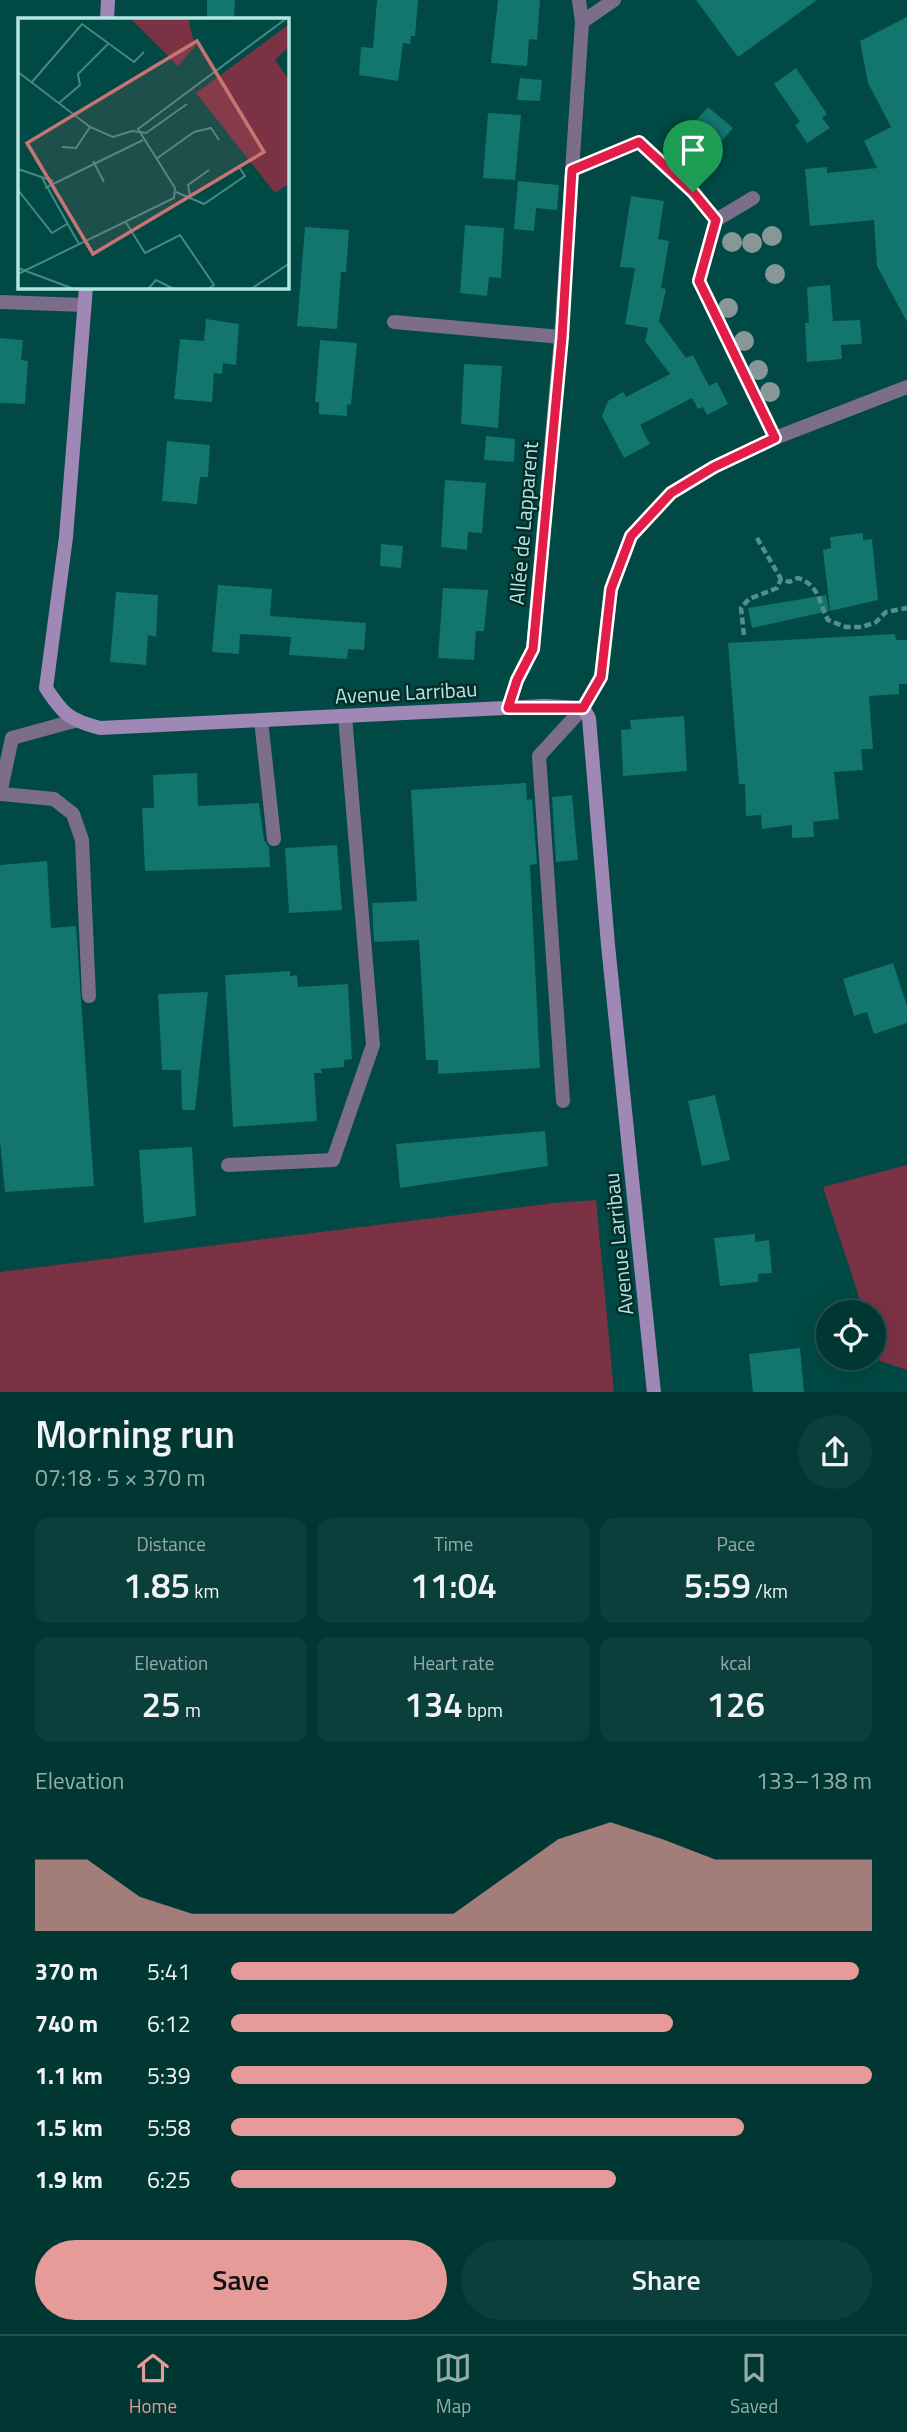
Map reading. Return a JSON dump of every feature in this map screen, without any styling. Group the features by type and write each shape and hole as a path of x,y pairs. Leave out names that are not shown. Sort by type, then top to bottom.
{"street":[{"path":"107,18 108,0"},
{"name":"Allée de Lapparent","path":"508,708 517,680 533,649 562,337 582,22 579,0"},
{"path":"582,22 614,0"},
{"path":"753,198 716,220 699,281 775,438"},
{"path":"74,721 61,710 46,688 66,537 86,289"},
{"path":"0,302 84,305"},
{"path":"394,322 562,337"},
{"path":"563,1101 538,756 583,708 601,677 611,589 631,536 671,493 714,467 775,438 907,387"},
{"name":"Avenue Larribau","path":"74,721 100,728 508,708 583,708 589,718 607,931 654,1392"},
{"path":"228,1165 333,1160 373,1045 345,716"},
{"path":"261,720 274,839"},
{"path":"74,721 12,738 1,794 54,799 74,814 82,840 89,996"}],"path":[{"path":"572,170 639,142 693,192 716,220"},
{"path":"757,538 780,579 789,582 798,578 809,582 818,595 828,620 846,627 862,627 876,622 886,612 907,608"},
{"path":"744,635 741,608 749,599 776,588 780,579"}],"shaded area":[{"path":"907,1165 907,1370 886,1363 886,1300 860,1300 823,1187"},
{"path":"596,1200 614,1392 0,1392 0,1272"}],"building":[{"path":"207,0 235,0 234,18 207,18"},
{"path":"377,0 418,0 415,36 411,36 410,44 403,43 398,81 359,75 361,47 373,48"},
{"path":"498,0 540,0 537,40 529,39 527,66 491,63"},
{"path":"696,0 817,0 738,57"},
{"path":"907,17 907,322 877,266 874,220 810,226 805,169 827,167 827,173 877,168 864,141 891,127 868,83 860,41"},
{"path":"796,68 827,114 822,118 830,128 807,143 795,125 800,122 774,84"},
{"path":"520,78 542,80 540,101 517,100"},
{"path":"708,107 733,128 694,173 669,152"},
{"path":"488,113 521,115 515,180 483,178"},
{"path":"518,181 559,185 557,210 536,208 534,231 514,229"},
{"path":"631,196 664,201 658,239 669,241 661,288 666,289 659,321 686,358 693,355 709,386 717,382 728,404 707,415 703,407 698,409 692,398 640,425 650,444 624,458 602,416 608,401 623,392 626,397 670,374 645,341 648,328 625,324 635,268 620,267"},
{"path":"465,225 504,228 501,278 489,277 487,296 460,293"},
{"path":"305,227 349,230 346,272 341,272 337,329 297,326"},
{"path":"830,285 833,321 860,320 862,344 841,345 842,359 807,362 807,287"},
{"path":"206,319 239,324 236,365 223,363 222,374 214,373 212,402 174,399 180,339 204,341"},
{"path":"0,338 23,340 21,360 28,361 25,404 0,403"},
{"path":"320,340 357,343 351,405 347,404 347,416 319,414 319,402 315,402"},
{"path":"464,364 502,366 498,428 461,424"},
{"path":"486,436 515,439 514,462 484,460"},
{"path":"167,441 210,445 208,477 200,477 197,504 162,501"},
{"path":"445,480 486,483 482,533 468,532 467,550 441,547"},
{"path":"863,533 863,540 872,539 878,600 830,611 823,550 831,548 830,537"},
{"path":"381,544 403,546 401,568 380,566"},
{"path":"218,585 272,589 270,616 366,623 364,650 348,649 347,659 289,655 291,637 240,634 239,654 212,652"},
{"path":"443,588 488,590 484,631 476,631 474,660 438,658"},
{"path":"116,592 158,595 156,637 148,635 146,665 110,662"},
{"path":"826,595 829,611 752,628 748,608"},
{"path":"895,634 896,640 907,640 907,684 899,684 899,694 869,696 873,749 861,749 863,770 834,772 839,819 813,822 814,837 792,838 792,825 762,829 761,815 746,816 745,784 739,784 728,643"},
{"path":"684,716 687,771 623,776 621,730 631,729 630,720"},
{"path":"197,773 198,806 259,803 264,840 269,847 270,867 145,871 142,808 154,808 153,775"},
{"path":"526,783 527,800 532,799 537,864 530,865 540,1068 438,1074 438,1060 426,1060 419,940 374,942 372,903 417,901 411,790"},
{"path":"572,795 578,860 556,862 552,797"},
{"path":"337,845 342,910 289,913 285,848"},
{"path":"47,861 51,928 76,926 94,1186 5,1192 0,1141 0,865"},
{"path":"893,963 907,1006 907,1023 874,1034 867,1012 854,1016 843,979"},
{"path":"290,971 290,976 297,975 298,987 348,984 352,1059 344,1060 344,1067 321,1069 322,1073 314,1073 317,1121 233,1127 225,975"},
{"path":"208,992 195,1110 182,1110 181,1070 162,1070 158,994"},
{"path":"715,1095 730,1160 702,1166 688,1101"},
{"path":"545,1131 548,1166 400,1188 396,1144"},
{"path":"192,1147 196,1216 144,1223 139,1150"},
{"path":"755,1234 755,1242 769,1240 772,1273 758,1274 758,1282 720,1286 714,1238"},
{"path":"800,1348 804,1392 753,1392 749,1354"}],"route":[{"path":"639,142 693,192 716,220 699,281 775,438 714,467 671,493 631,536 611,589 601,677 583,708 508,708 517,680 533,649 562,337 572,170 639,142"}]}
